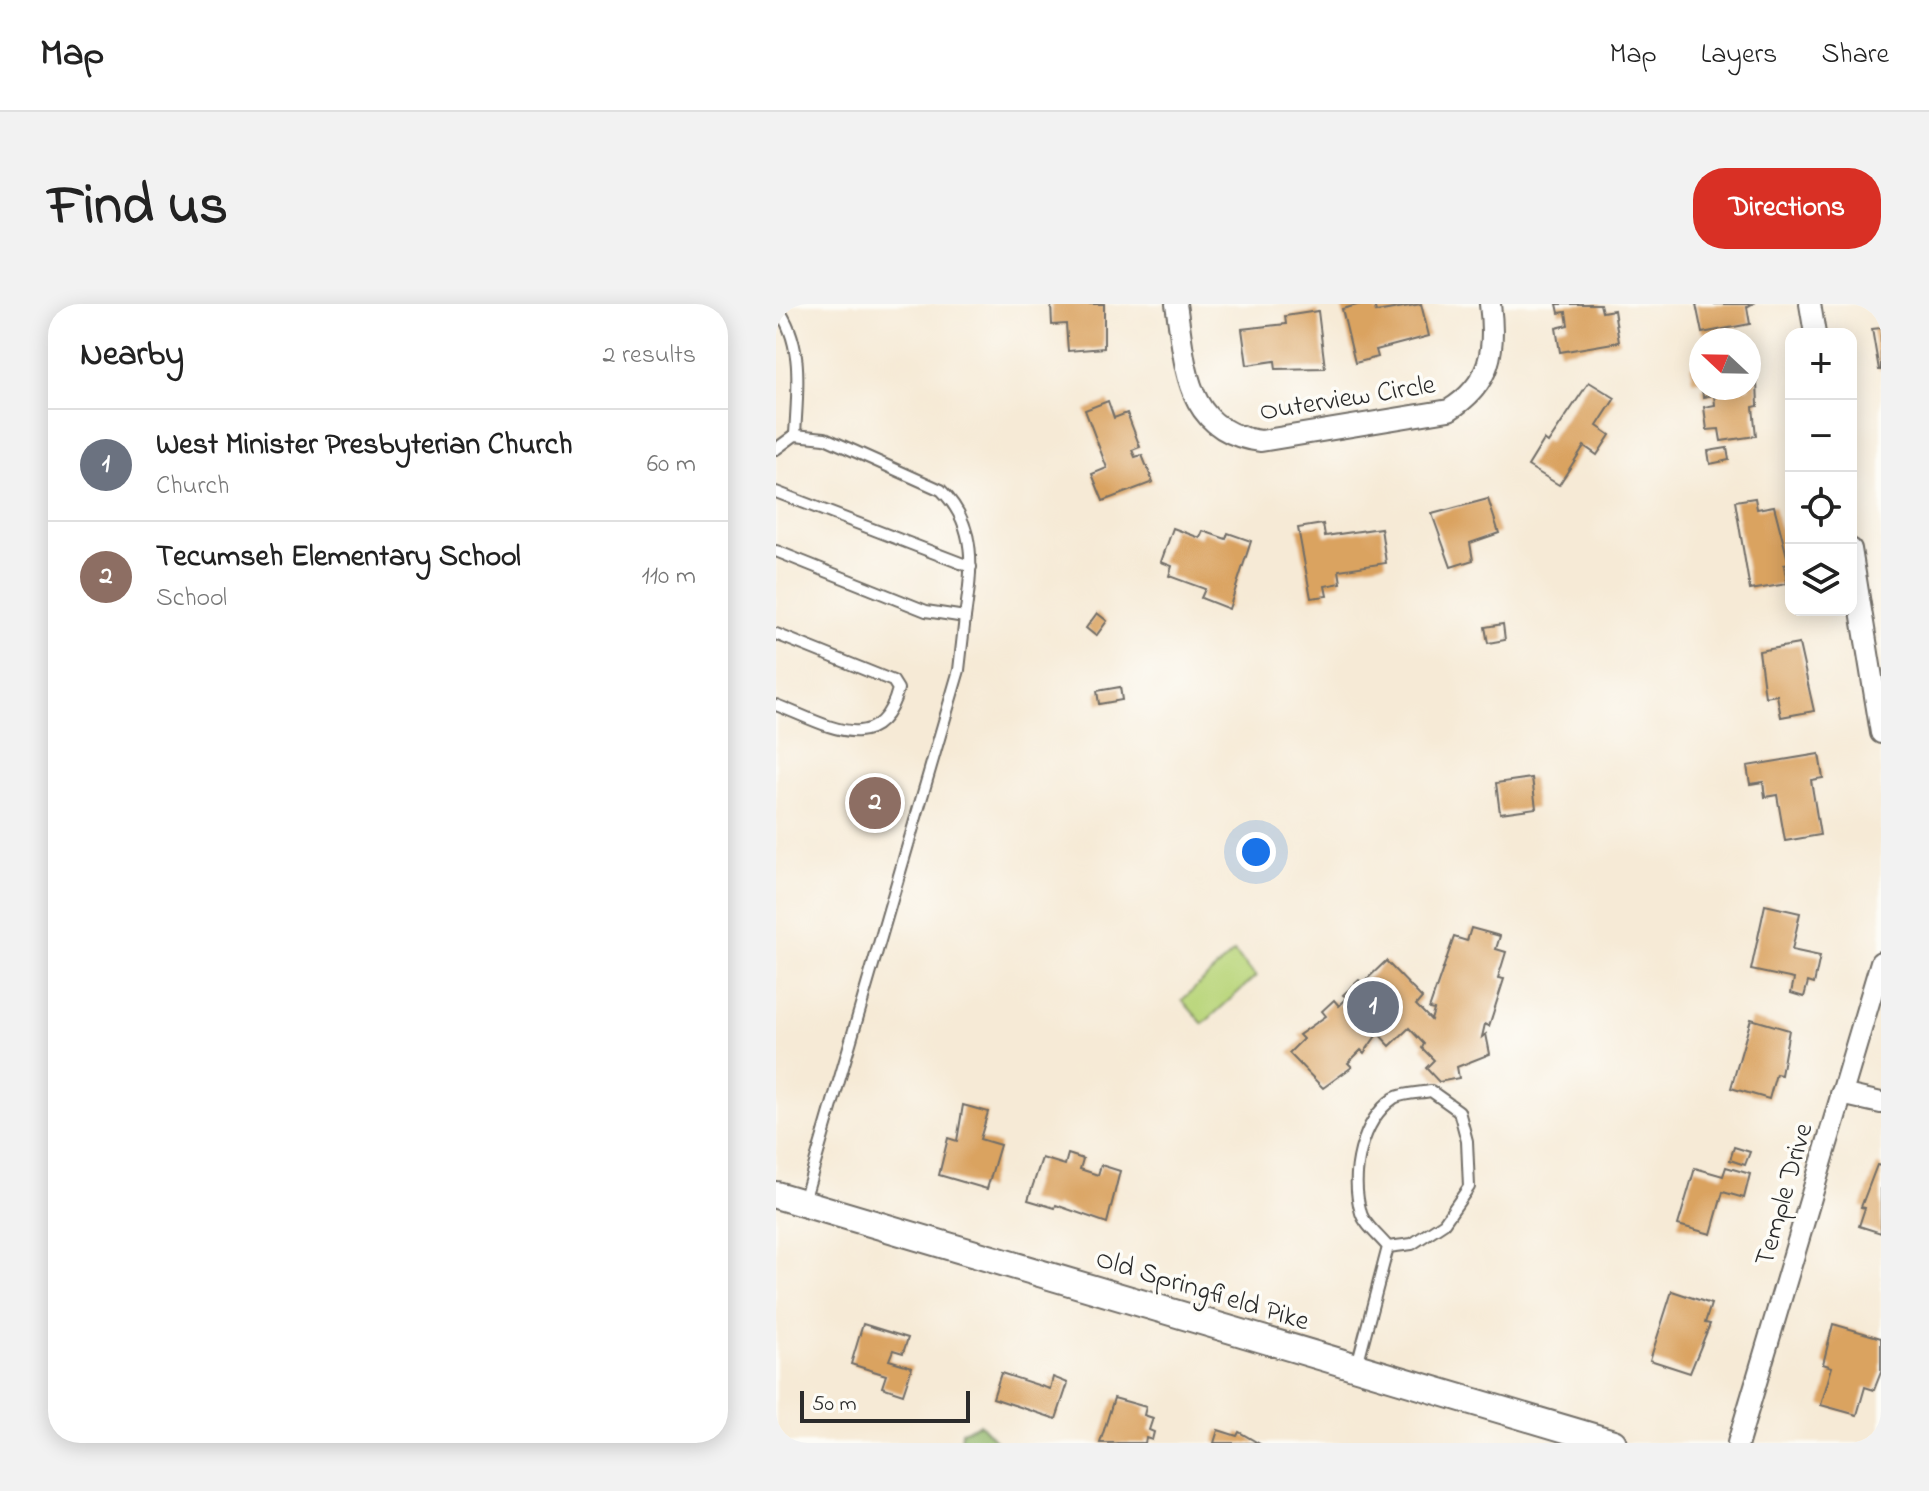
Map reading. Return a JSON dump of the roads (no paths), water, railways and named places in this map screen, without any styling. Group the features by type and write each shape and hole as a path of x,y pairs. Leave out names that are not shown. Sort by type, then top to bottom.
{"street":[{"name":"Outerview Circle","path":"1176,304 1189,384 1200,407 1221,428 1261,441 1449,410 1465,400 1489,367 1494,335 1490,304"},
{"path":"1810,304 1814,328"},
{"path":"1857,586 1881,733"},
{"name":"Temple Drive","path":"1738,1443 1881,962"},
{"path":"1841,1094 1881,1103"},
{"name":"Old Springfield Pike","path":"776,1195 1613,1443"}],"lane":[{"path":"776,306 792,335 797,358 795,435"},
{"path":"776,449 795,435 825,438 941,490 964,520 971,567 959,670 804,1203"},
{"path":"776,492 971,567"},
{"path":"776,551 926,611 965,617"},
{"path":"776,634 893,681 898,689 883,722 863,732 849,733 776,705"},
{"path":"1431,1091 1459,1111 1467,1141 1469,1187 1444,1223 1412,1244 1388,1247 1361,1215 1357,1181 1360,1154 1374,1118 1396,1097 1431,1091"},
{"path":"1356,1367 1388,1247"}],"place":[{"name":"Tecumseh Elementary School","path":"875,803"},
{"name":"West Minister Presbyterian Church","path":"1373,1007"}]}
